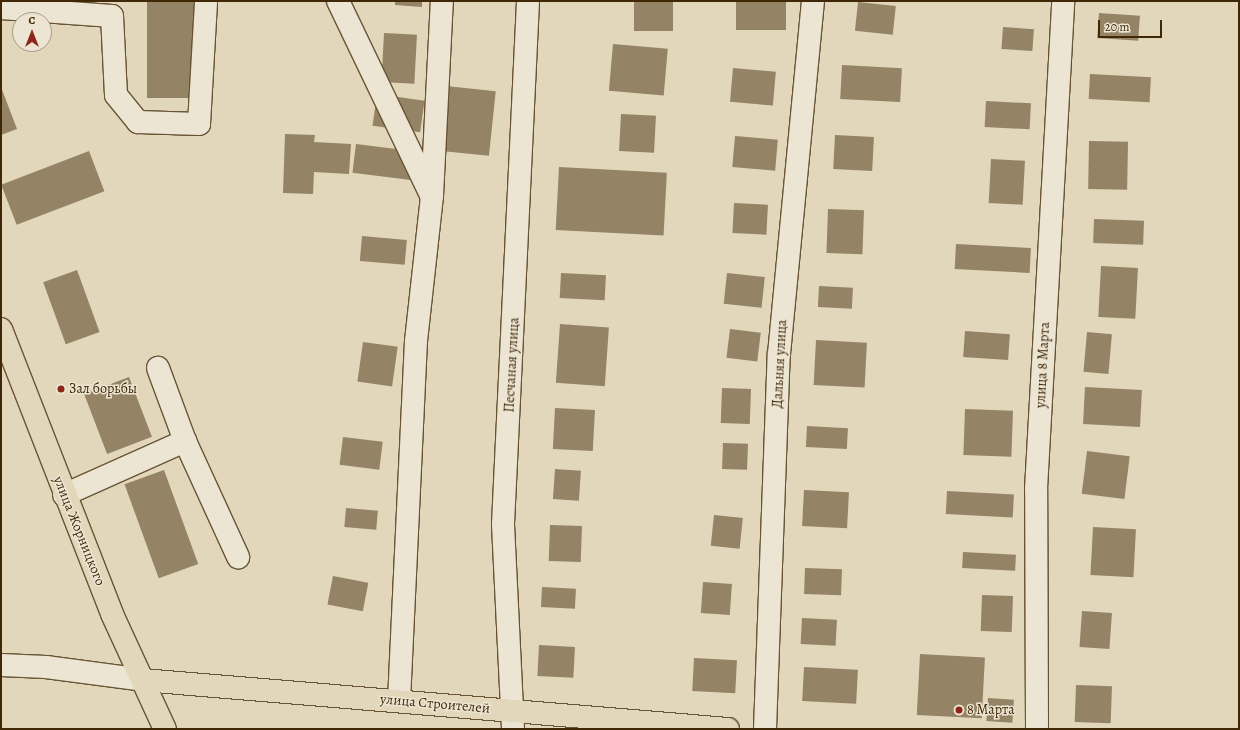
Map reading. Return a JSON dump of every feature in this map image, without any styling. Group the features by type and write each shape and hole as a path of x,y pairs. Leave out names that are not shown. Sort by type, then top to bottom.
{"main road":[{"name":"улица Жорницкого","path":"1,329 64,495 112,614 165,729"},
{"name":"улица Строителей","path":"143,680 399,701 513,720 728,729"}],"street":[{"path":"1,8 112,16 116,95 138,122 199,124 206,1"},
{"path":"338,1 432,196"},
{"path":"399,701 416,341 432,196 442,1"},
{"name":"Песчаная улица","path":"513,720 503,524 528,1"},
{"name":"Дальняя улица","path":"765,729 779,354 813,1"},
{"name":"улица 8 Марта","path":"1037,729 1036,489 1063,1"},
{"path":"158,368 184,441 238,557"},
{"path":"64,495 184,441"},
{"path":"1,665 46,668 143,680"}],"building":[{"path":"147,1 198,1 198,98 147,98"},
{"path":"395,1 422,1 422,7 395,5"},
{"path":"634,1 673,1 673,31 634,31"},
{"path":"736,1 786,1 786,30 736,30"},
{"path":"858,2 896,6 893,35 855,31"},
{"path":"1099,13 1140,16 1138,41 1097,38"},
{"path":"1003,27 1034,29 1032,51 1001,49"},
{"path":"384,33 417,35 414,84 381,82"},
{"path":"613,44 668,49 664,96 609,91"},
{"path":"842,65 902,68 900,102 840,99"},
{"path":"733,68 776,72 773,106 730,102"},
{"path":"1090,74 1151,77 1150,102 1089,99"},
{"path":"446,86 496,91 489,156 439,151"},
{"path":"1,87 17,129 1,135"},
{"path":"377,94 425,101 420,132 373,126"},
{"path":"986,101 1031,103 1030,129 985,127"},
{"path":"621,114 656,116 654,153 619,151"},
{"path":"285,134 315,135 314,142 351,144 349,174 314,172 313,194 283,193"},
{"path":"835,135 874,137 872,171 833,169"},
{"path":"735,136 778,140 775,171 732,167"},
{"path":"1089,141 1128,142 1127,190 1088,189"},
{"path":"356,144 428,153 425,182 352,173"},
{"path":"89,151 104,191 17,225 1,185"},
{"path":"991,159 1025,161 1023,205 989,203"},
{"path":"559,167 667,173 664,236 556,230"},
{"path":"734,203 768,205 766,235 732,233"},
{"path":"828,209 864,210 862,254 826,253"},
{"path":"1094,219 1144,221 1143,245 1093,243"},
{"path":"362,236 407,240 405,265 360,261"},
{"path":"956,244 1031,248 1030,273 955,269"},
{"path":"1101,266 1138,268 1135,319 1098,317"},
{"path":"77,270 100,332 66,344 43,282"},
{"path":"561,273 606,275 605,300 560,298"},
{"path":"727,273 765,277 762,308 724,304"},
{"path":"819,286 853,288 852,309 818,307"},
{"path":"560,324 609,327 605,386 556,383"},
{"path":"730,329 761,333 757,362 726,358"},
{"path":"965,331 1010,334 1008,360 963,357"},
{"path":"1087,332 1112,334 1108,374 1084,372"},
{"path":"816,340 867,343 865,388 814,385"},
{"path":"363,342 398,347 392,386 357,382"},
{"path":"129,377 152,437 107,454 84,394"},
{"path":"1085,387 1142,390 1140,427 1083,424"},
{"path":"722,388 751,389 750,424 721,423"},
{"path":"555,408 595,410 593,451 553,449"},
{"path":"965,409 1013,411 1011,457 963,455"},
{"path":"807,426 848,428 847,449 806,447"},
{"path":"343,437 383,442 379,470 340,465"},
{"path":"723,443 748,444 747,470 722,469"},
{"path":"1087,451 1130,456 1124,499 1082,494"},
{"path":"555,469 581,471 579,501 553,499"},
{"path":"164,470 198,564 159,578 125,484"},
{"path":"804,490 849,492 847,528 802,526"},
{"path":"947,491 1014,495 1013,517 946,514"},
{"path":"346,508 378,511 376,530 344,527"},
{"path":"714,515 743,518 740,549 711,546"},
{"path":"550,525 582,526 581,562 549,561"},
{"path":"1093,527 1136,529 1133,577 1090,575"},
{"path":"963,552 1016,555 1015,571 962,568"},
{"path":"805,568 842,569 841,595 804,594"},
{"path":"333,576 368,583 363,611 327,604"},
{"path":"703,582 732,584 730,615 701,613"},
{"path":"542,587 576,589 575,609 541,607"},
{"path":"982,595 1013,596 1012,632 981,631"},
{"path":"1082,611 1112,613 1109,649 1079,647"},
{"path":"802,618 837,620 836,646 801,644"},
{"path":"539,645 575,647 573,678 537,676"},
{"path":"920,654 985,657 982,718 917,715"},
{"path":"694,658 737,660 735,693 692,691"},
{"path":"804,667 858,670 856,704 802,701"},
{"path":"1076,685 1112,686 1111,723 1075,722"},
{"path":"988,698 1014,700 1012,723 986,721"}],"place":[{"name":"Зал борьбы","path":"61,389"},
{"name":"8 Марта","path":"959,710"}]}
